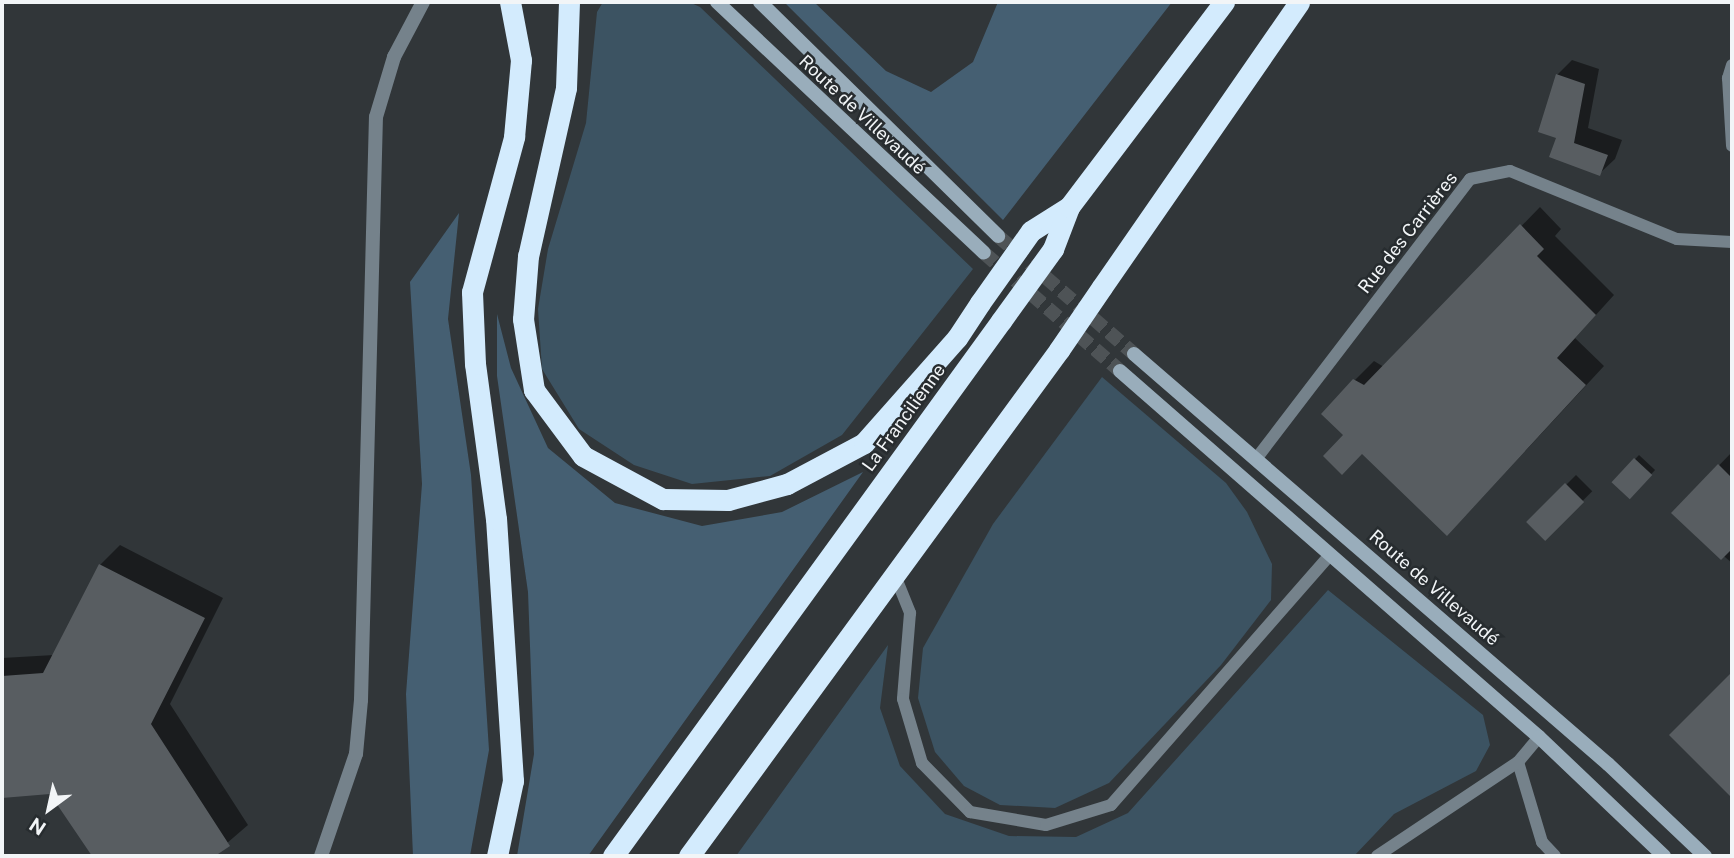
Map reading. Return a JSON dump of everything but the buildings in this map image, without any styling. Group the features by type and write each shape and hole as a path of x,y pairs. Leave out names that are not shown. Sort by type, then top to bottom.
{"highway":[{"path":"497,856 513,782 496,519 475,364 472,292 514,136 521,60 510,2"},
{"path":"569,2 566,88 528,256 523,319 534,390 583,456 663,499 728,500 787,484 863,443 957,338 1031,231 1069,207"},
{"name":"La Francilienne","path":"613,856 1053,249 1069,207 1224,2"},
{"path":"689,856 896,578 1059,350 1299,2"}],"main road":[{"name":"Route de Villevaudé","path":"717,2 984,253"},
{"name":"Route de Villevaudé","path":"760,2 998,236"},
{"name":"Route de Villevaudé","path":"1134,354 1608,764 1705,856"},
{"path":"1120,371 1539,737 1664,856"}],"street":[{"path":"321,856 356,754 361,700 376,117 394,57 422,2"}],"lane":[{"path":"1732,65 1728,78 1732,146"},
{"name":"Rue des Carrières","path":"1256,459 1470,179 1510,172 1677,239 1732,242"},
{"path":"896,578 910,613 903,699 922,763 970,811 1046,825 1111,805 1330,555"},
{"path":"1377,856 1518,762 1539,737"},
{"path":"1518,762 1542,842 1555,856"}],"shaded area":[{"path":"603,2 689,2 700,7 973,269 842,435 770,476 692,484 634,465 579,429 542,369 538,309 548,249 586,123 597,12"},
{"path":"784,2 814,2 886,71 931,92 973,62 998,2 1172,2 1003,220"},
{"path":"459,213 448,319 471,475 489,750 470,856 413,856 406,694 422,484 410,282"},
{"path":"497,314 511,368 548,448 615,503 702,526 782,512 863,472 588,856 517,856 534,754 528,592 497,376"},
{"path":"1102,377 1226,483 1247,512 1272,564 1271,600 1221,665 1109,783 1055,808 1000,805 964,786 935,752 918,698 923,648 993,524"},
{"path":"1328,590 1483,715 1490,745 1476,771 1394,814 1354,856 736,856 888,645 880,708 900,766 945,814 1009,836 1076,837 1128,813"}],"tunnel":[{"path":"998,236 1134,354"},
{"path":"984,253 1120,371"}]}
